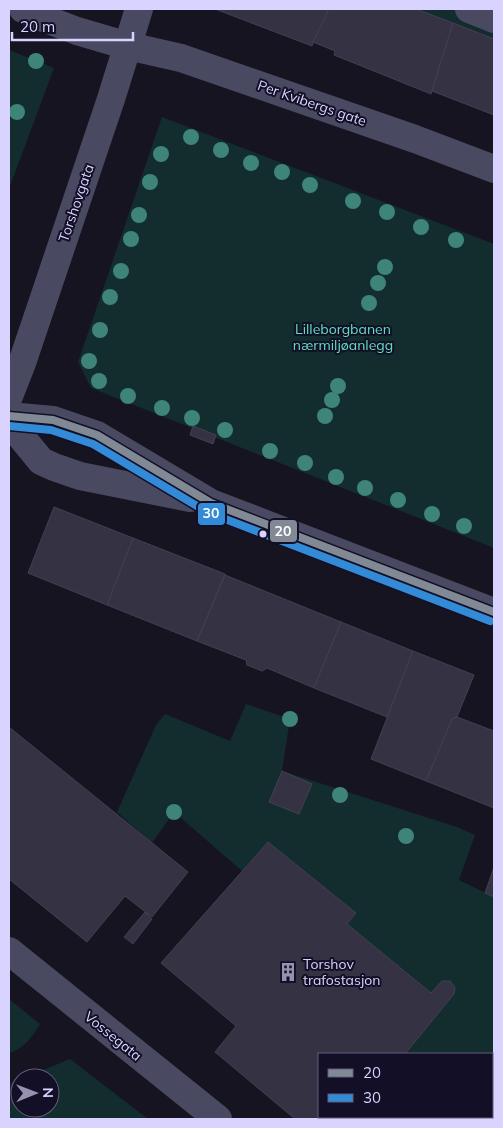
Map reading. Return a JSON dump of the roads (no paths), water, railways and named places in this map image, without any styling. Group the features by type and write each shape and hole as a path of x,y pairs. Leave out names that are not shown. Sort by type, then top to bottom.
{"street":[{"name":"Per Kvibergs gate","path":"24,9 77,31 128,46 181,58 415,139 494,169"},
{"name":"Torshovgata","path":"9,396 111,99 139,9"},
{"path":"469,9 494,19"},
{"path":"9,416 53,420 98,435 211,503"},
{"path":"9,422 41,461 80,476 211,503 494,612"},
{"name":"Vossegata","path":"9,951 218,1119"}],"place":[{"name":"Torshov trafostasjon","path":"288,972"}],"park label":[{"name":"Lilleborgbanen nærmiljøanlegg","path":"343,338"}]}
